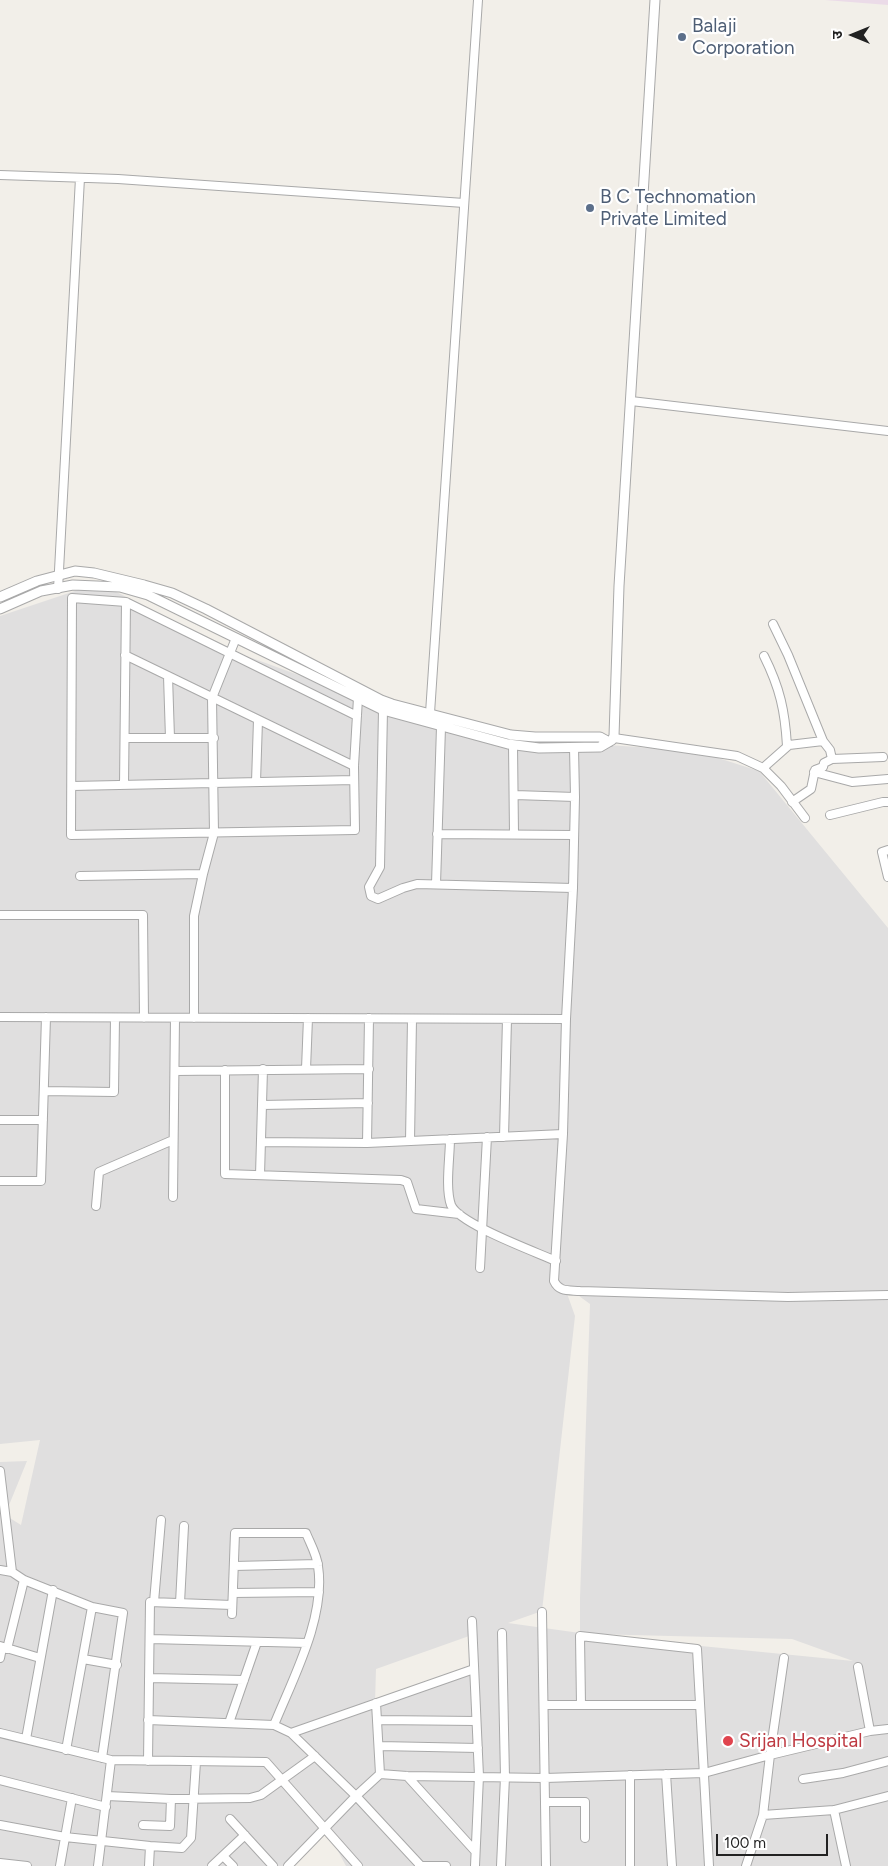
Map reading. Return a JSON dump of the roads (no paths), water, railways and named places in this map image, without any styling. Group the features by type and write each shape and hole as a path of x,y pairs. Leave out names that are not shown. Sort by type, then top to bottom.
{"street":[{"path":"430,714 478,0"},
{"path":"611,740 655,0"},
{"path":"0,176 80,178 464,203"},
{"path":"58,589 80,178"},
{"path":"630,401 888,430"},
{"path":"0,597 37,581 75,571 94,573 172,593 381,700 512,735 544,738 600,737 737,756 763,768 781,786 804,818"},
{"path":"0,609 41,592 72,585 120,588 148,595 383,710 513,745 539,748 600,747 611,740"},
{"path":"357,716 126,602 72,598 71,836 355,830 354,766 357,716 358,698"},
{"path":"124,785 126,602"},
{"path":"773,624 788,655 823,741 829,748 832,759"},
{"path":"194,1018 194,916 202,874 214,833 212,698 236,638"},
{"path":"125,655 354,766"},
{"path":"764,656 780,692 787,746"},
{"path":"168,676 170,738"},
{"path":"383,710 380,867 369,887 375,899 417,884 573,888"},
{"path":"256,782 258,720"},
{"path":"436,884 441,727"},
{"path":"124,738 214,738"},
{"path":"763,768 787,746 823,741"},
{"path":"513,745 514,834"},
{"path":"574,748 573,888 566,1019 563,1134 554,1281 557,1288 562,1290 788,1296 888,1295"},
{"path":"792,802 810,789 814,772 832,759 883,757"},
{"path":"814,772 852,782 888,780"},
{"path":"72,786 354,780"},
{"path":"515,795 575,797"},
{"path":"830,815 888,802"},
{"path":"437,834 574,835"},
{"path":"888,850 882,852 888,875"},
{"path":"80,876 202,874"},
{"path":"0,915 143,915 144,1018"},
{"path":"0,1017 566,1019"},
{"path":"0,1181 41,1181 46,1017"},
{"path":"44,1091 114,1092 115,1018"},
{"path":"173,1197 175,1018"},
{"path":"306,1069 308,1018"},
{"path":"368,1143 369,1018"},
{"path":"410,1141 412,1019"},
{"path":"504,1137 507,1019"},
{"path":"175,1071 369,1069"},
{"path":"225,1070 225,1174 401,1180 407,1182 416,1209 459,1214"},
{"path":"260,1175 263,1070"},
{"path":"262,1104 368,1102"},
{"path":"0,1120 43,1120"},
{"path":"261,1142 368,1143 563,1134"},
{"path":"480,1268 487,1138"},
{"path":"450,1139 449,1189 452,1206 459,1214 482,1229 556,1261"},
{"path":"96,1206 99,1172 173,1140"},
{"path":"0,1471 12,1572"},
{"path":"154,1602 161,1520"},
{"path":"180,1603 184,1526"},
{"path":"232,1614 235,1533 306,1533 318,1564 319,1592 312,1629 274,1725"},
{"path":"234,1566 318,1564"},
{"path":"0,1570 12,1572 24,1580 92,1607 123,1613 107,1759 106,1807 98,1866"},
{"path":"0,1658 24,1580"},
{"path":"26,1739 53,1590"},
{"path":"233,1593 319,1592"},
{"path":"148,1761 150,1602 232,1606"},
{"path":"66,1750 92,1607"},
{"path":"542,1612 546,1866"},
{"path":"472,1621 479,1776 475,1866"},
{"path":"501,1866 505,1777 502,1633"},
{"path":"581,1705 580,1636 697,1649 709,1866"},
{"path":"150,1639 307,1643"},
{"path":"229,1723 257,1642"},
{"path":"3,1648 40,1658"},
{"path":"746,1866 763,1815 784,1658"},
{"path":"83,1659 117,1665"},
{"path":"858,1667 870,1731"},
{"path":"291,1733 474,1669"},
{"path":"149,1678 244,1680"},
{"path":"376,1703 380,1774"},
{"path":"544,1705 700,1705"},
{"path":"148,1720 274,1725 291,1733 356,1796 419,1866 446,1866"},
{"path":"378,1720 476,1721"},
{"path":"288,1866 380,1774 545,1778 704,1773 770,1754 870,1731 888,1729"},
{"path":"0,1733 107,1759 196,1762 260,1760 266,1762 358,1866"},
{"path":"379,1746 478,1748"},
{"path":"107,1796 250,1798 261,1795 315,1756"},
{"path":"803,1780 844,1773 888,1761"},
{"path":"0,1825 65,1837 182,1848 191,1838 196,1762"},
{"path":"666,1774 668,1835 672,1866"},
{"path":"407,1776 475,1851"},
{"path":"630,1776 630,1866"},
{"path":"0,1780 106,1807"},
{"path":"763,1815 834,1810 888,1796"},
{"path":"60,1866 72,1798"},
{"path":"143,1824 170,1826 171,1798"},
{"path":"545,1802 585,1802 585,1838"},
{"path":"834,1810 846,1866"},
{"path":"230,1819 273,1866"},
{"path":"212,1866 245,1835"},
{"path":"149,1866 150,1846"},
{"path":"223,1856 233,1866"},
{"path":"0,1863 21,1866"}],"place":[{"name":"Balaji Corporation","path":"682,37"},
{"name":"B C Technomation Private Limited","path":"590,208"},
{"name":"Srijan Hospital","path":"728,1741"}]}
